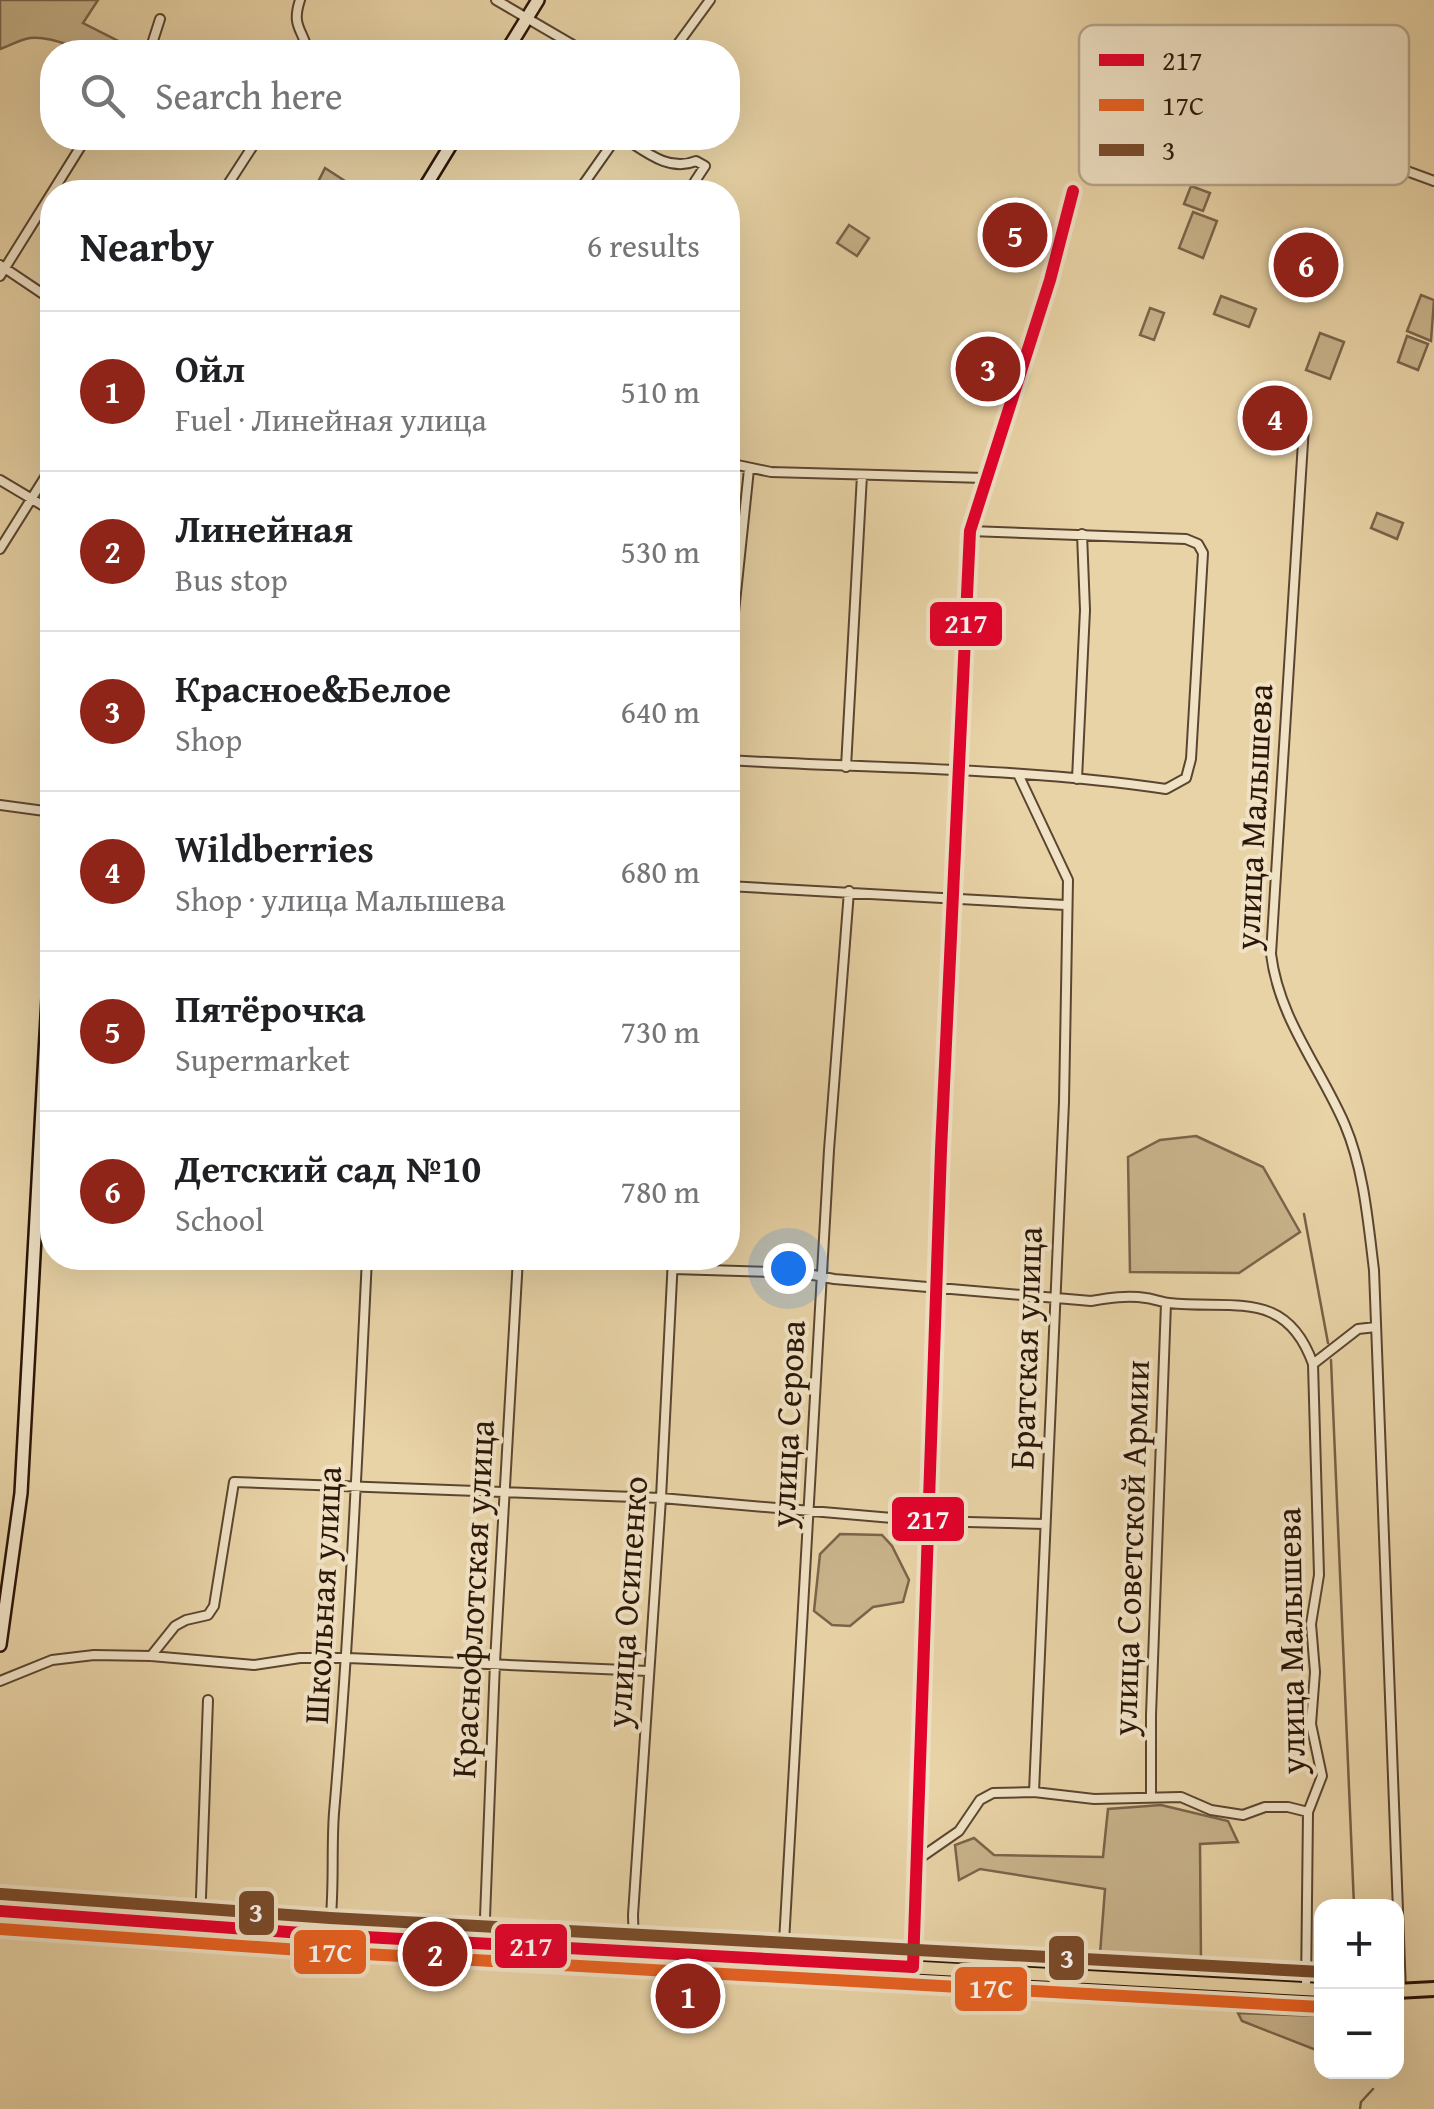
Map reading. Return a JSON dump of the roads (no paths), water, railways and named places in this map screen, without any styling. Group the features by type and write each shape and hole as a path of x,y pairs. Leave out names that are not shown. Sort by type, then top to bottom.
{"main road":[{"path":"0,1911 329,1935 1314,1990"},
{"path":"0,1921 90,1919"},
{"path":"1404,1991 1434,1990"}],"street":[{"path":"300,0 295,14 302,40"},
{"path":"496,0 564,40"},
{"path":"513,40 538,0"},
{"path":"681,40 710,0"},
{"path":"153,40 160,19"},
{"path":"59,180 78,150"},
{"path":"231,180 250,150"},
{"path":"429,180 448,150"},
{"path":"586,180 608,150"},
{"path":"643,150 661,161 683,166 696,160 705,166 696,180"},
{"path":"1409,171 1434,180"},
{"path":"40,210 2,270 40,293"},
{"path":"913,1967 920,1858 927,1521 950,897 970,531 1068,220"},
{"name":"улица Малышева","path":"1305,410 1271,954 1281,1002 1345,1125 1358,1167 1374,1270 1399,1989"},
{"path":"740,466 862,475 985,478"},
{"path":"740,554 749,468"},
{"path":"846,768 862,475"},
{"path":"0,480 40,503"},
{"path":"0,549 40,486"},
{"path":"740,761 846,768 957,769 1166,789 1186,778 1191,759 1202,553 1198,544 1186,539 970,531"},
{"path":"1078,779 1085,610 1082,534"},
{"name":"Братская улица","path":"1018,774 1068,880 1069,898 1034,1792"},
{"path":"0,804 40,810"},
{"path":"740,886 1066,906"},
{"name":"улица Серова","path":"783,1960 848,891"},
{"path":"0,1646 21,1494 40,1145"},
{"name":"Школьная улица","path":"329,1935 334,1898 332,1843 348,1658 366,1270"},
{"name":"Краснофлотская улица","path":"484,1943 517,1270"},
{"name":"улица Осипенко","path":"634,1950 673,1270"},
{"path":"706,1270 803,1273 1091,1301 1122,1296 1166,1303 1254,1304 1282,1317 1304,1338 1313,1364 1358,1329 1376,1327"},
{"name":"улица Советской Армии","path":"1152,1795 1151,1716 1166,1303"},
{"name":"улица Малышева","path":"1306,1990 1308,1812 1322,1776 1311,1724 1315,1672 1311,1624 1318,1576 1313,1364"},
{"path":"151,1656 175,1626 208,1615 214,1606 234,1482 661,1498 927,1521 1046,1524"},
{"path":"0,1681 52,1660 94,1655 254,1665 300,1658 348,1658 648,1671"},
{"path":"200,1925 208,1700"},
{"path":"920,1858 959,1831 980,1800 993,1793 1034,1792 1094,1799 1152,1795 1181,1797 1211,1810 1242,1815 1265,1807 1288,1806 1308,1812"}],"waterway":[{"path":"1304,1214 1328,1343"},
{"path":"1331,1360 1354,1899"},
{"path":"1360,2109 1373,2089"}],"place":[{"name":"Пятёрочка","path":"1015,235"},
{"name":"Детский сад №10","path":"1306,265"},
{"name":"Красное&Белое","path":"988,369"},
{"name":"Wildberries","path":"1275,418"},
{"name":"Линейная","path":"435,1954"},
{"name":"Ойл","path":"688,1996"}]}
